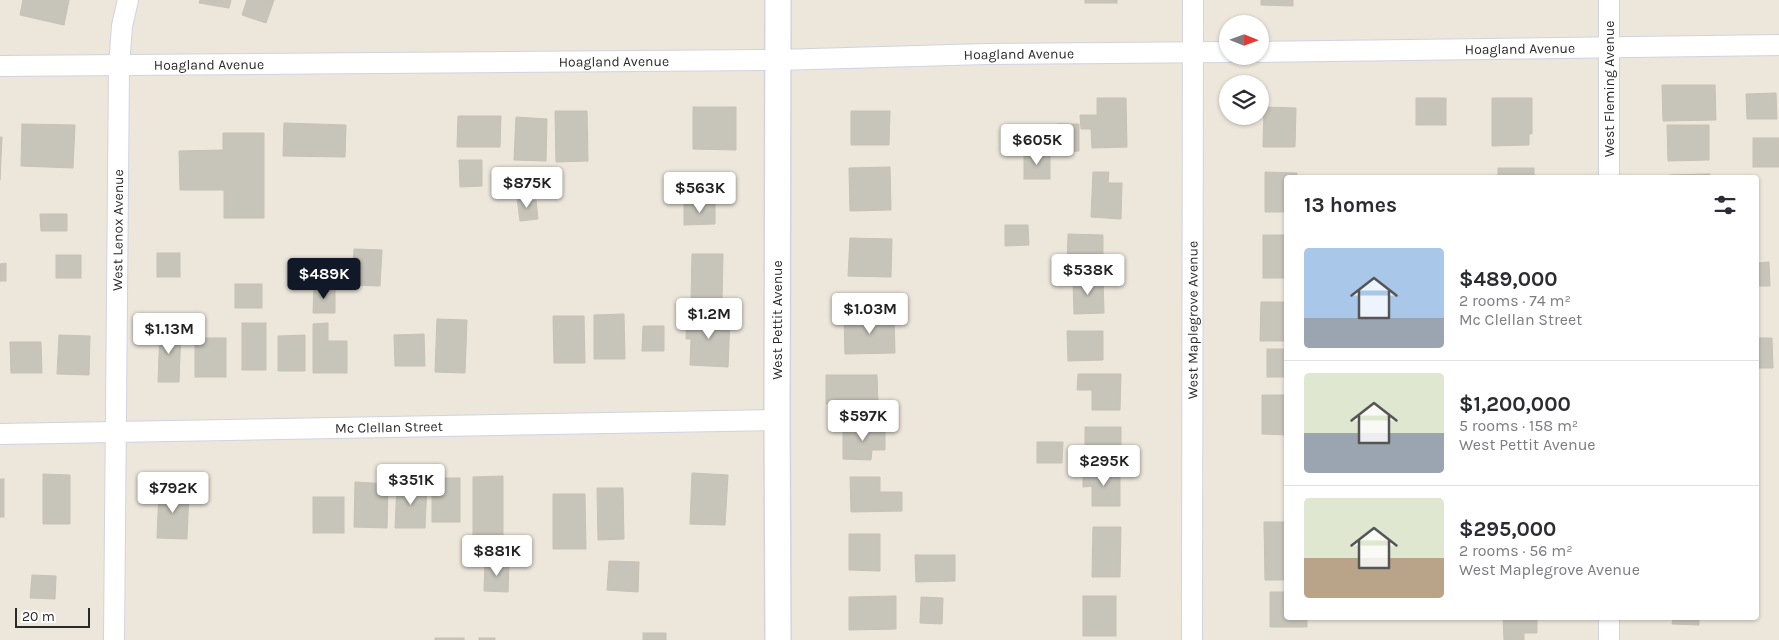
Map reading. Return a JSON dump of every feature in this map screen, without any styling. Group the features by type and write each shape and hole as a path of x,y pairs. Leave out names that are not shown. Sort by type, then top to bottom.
{"street":[{"name":"West Lenox Avenue","path":"114,640 119,66 122,26 128,0"},
{"name":"West Pettit Avenue","path":"778,0 778,640"},
{"name":"West Maplegrove Avenue","path":"1192,640 1193,0"},
{"name":"West Fleming Avenue","path":"1609,0 1609,175"},
{"name":"Hoagland Avenue","path":"1269,52 1779,45"},
{"name":"Hoagland Avenue","path":"0,66 778,60 986,54 1219,52"},
{"name":"Mc Clellan Street","path":"0,434 777,420"},
{"path":"1609,620 1609,640"}],"building":[{"path":"23,0 69,0 64,25 20,15"},
{"path":"200,0 231,0 229,8 199,3"},
{"path":"247,0 274,0 266,23 242,15"},
{"path":"1085,0 1117,0 1117,3 1085,3"},
{"path":"1261,0 1293,0 1293,6 1261,5"},
{"path":"1662,85 1715,85 1716,120 1663,121"},
{"path":"1776,93 1777,119 1747,119 1746,94"},
{"path":"1097,98 1126,98 1127,147 1092,148 1091,129 1081,129 1080,115 1097,115"},
{"path":"1416,98 1446,98 1446,125 1416,125"},
{"path":"1492,98 1532,98 1532,134 1529,134 1529,145 1492,146"},
{"path":"693,107 736,107 736,150 693,149"},
{"path":"1269,107 1296,108 1295,147 1263,147 1264,125 1269,125"},
{"path":"555,111 587,111 588,161 556,162"},
{"path":"851,111 890,111 889,145 851,145"},
{"path":"458,116 501,116 500,147 457,147"},
{"path":"516,117 547,119 546,161 514,160"},
{"path":"284,123 346,125 345,157 283,156"},
{"path":"22,124 75,125 73,168 21,166"},
{"path":"1057,124 1079,124 1079,151 1058,152"},
{"path":"1667,125 1709,125 1709,160 1668,161"},
{"path":"223,133 264,133 264,218 224,218 224,190 180,190 179,151 223,150"},
{"path":"0,137 2,137 0,180"},
{"path":"1753,138 1779,138 1779,167 1753,167"},
{"path":"1024,154 1050,154 1050,179 1024,179"},
{"path":"459,160 482,160 482,186 460,187"},
{"path":"890,167 891,210 850,211 849,168"},
{"path":"1498,168 1534,168 1534,175 1498,175"},
{"path":"1093,172 1109,172 1108,183 1122,183 1121,219 1091,217"},
{"path":"1265,172 1297,173 1297,175 1284,175 1284,212 1265,212"},
{"path":"1710,174 1710,175 1670,175"},
{"path":"532,197 532,201 536,200 538,219 520,221 517,198"},
{"path":"715,203 715,224 684,225 684,204"},
{"path":"40,214 67,214 67,231 41,231"},
{"path":"1005,225 1028,225 1029,245 1005,246"},
{"path":"1068,234 1103,235 1103,264 1067,264"},
{"path":"1263,235 1284,235 1284,278 1263,278"},
{"path":"850,238 892,239 891,277 848,276"},
{"path":"354,249 382,250 380,286 352,285"},
{"path":"157,253 180,253 180,277 157,277"},
{"path":"692,254 723,254 722,301 691,301"},
{"path":"56,255 81,255 81,278 56,278"},
{"path":"1769,262 1770,286 1759,286 1759,263"},
{"path":"6,263 6,281 0,281 0,264"},
{"path":"1103,278 1104,313 1074,314 1073,279"},
{"path":"235,284 262,284 262,308 235,308"},
{"path":"314,286 335,287 335,313 313,313"},
{"path":"1261,302 1284,302 1284,341 1260,341"},
{"path":"624,314 625,359 594,359 594,315"},
{"path":"687,315 730,317 728,367 690,365 691,339 686,339"},
{"path":"553,316 584,316 585,363 554,363"},
{"path":"894,316 895,353 845,354 844,318"},
{"path":"437,319 467,320 465,373 435,372"},
{"path":"242,323 266,323 266,370 242,370"},
{"path":"328,323 328,341 347,341 347,373 313,373 313,324"},
{"path":"643,326 664,326 664,351 642,351"},
{"path":"160,327 181,328 179,382 158,382"},
{"path":"1067,331 1103,331 1103,360 1068,361"},
{"path":"424,334 425,366 395,366 394,335"},
{"path":"59,335 90,336 89,375 57,374"},
{"path":"305,335 305,371 278,371 278,336"},
{"path":"195,338 226,338 226,377 195,377"},
{"path":"1759,338 1772,338 1773,368 1759,368"},
{"path":"10,342 41,342 42,373 11,373"},
{"path":"1267,349 1284,349 1284,377 1267,377"},
{"path":"1078,374 1121,374 1120,410 1092,410 1092,390 1077,390"},
{"path":"826,375 877,375 878,404 826,404"},
{"path":"1262,395 1284,395 1284,435 1262,434"},
{"path":"843,426 885,426 885,450 872,450 871,460 843,459"},
{"path":"1085,427 1121,427 1121,455 1085,455"},
{"path":"1037,442 1063,442 1062,463 1037,463"},
{"path":"1083,470 1120,471 1120,506 1092,506 1092,486 1083,487"},
{"path":"692,473 728,475 725,525 690,524"},
{"path":"43,474 70,475 70,524 43,524"},
{"path":"503,476 503,535 473,535 473,477"},
{"path":"850,477 880,477 880,492 902,492 902,511 851,512"},
{"path":"432,478 460,478 460,522 432,522"},
{"path":"0,479 4,479 4,517 0,517"},
{"path":"355,482 388,484 387,528 354,527"},
{"path":"397,484 427,484 425,528 395,528"},
{"path":"597,488 623,488 624,539 598,540"},
{"path":"159,489 189,490 187,539 157,538"},
{"path":"553,494 585,494 586,549 553,549"},
{"path":"313,497 344,497 344,533 313,533"},
{"path":"1264,522 1284,522 1284,580 1265,580"},
{"path":"1093,527 1121,527 1120,577 1092,577"},
{"path":"849,534 880,534 880,571 849,570"},
{"path":"915,555 955,555 955,581 916,582"},
{"path":"609,561 639,562 638,592 607,590"},
{"path":"485,562 509,562 508,592 484,591"},
{"path":"32,575 56,576 55,599 30,598"},
{"path":"1270,592 1284,592 1284,620 1307,620 1307,627 1270,627"},
{"path":"896,596 896,629 849,630 849,597"},
{"path":"1083,596 1116,596 1116,636 1083,636"},
{"path":"921,597 943,598 942,624 920,623"},
{"path":"1503,620 1537,620 1537,633 1524,633 1524,640 1504,640"},
{"path":"1673,620 1699,620 1699,625 1672,624"},
{"path":"643,633 666,633 666,640 643,640"},
{"path":"435,638 464,638 464,640 435,640"},
{"path":"479,638 495,638 495,640 479,640"}]}
